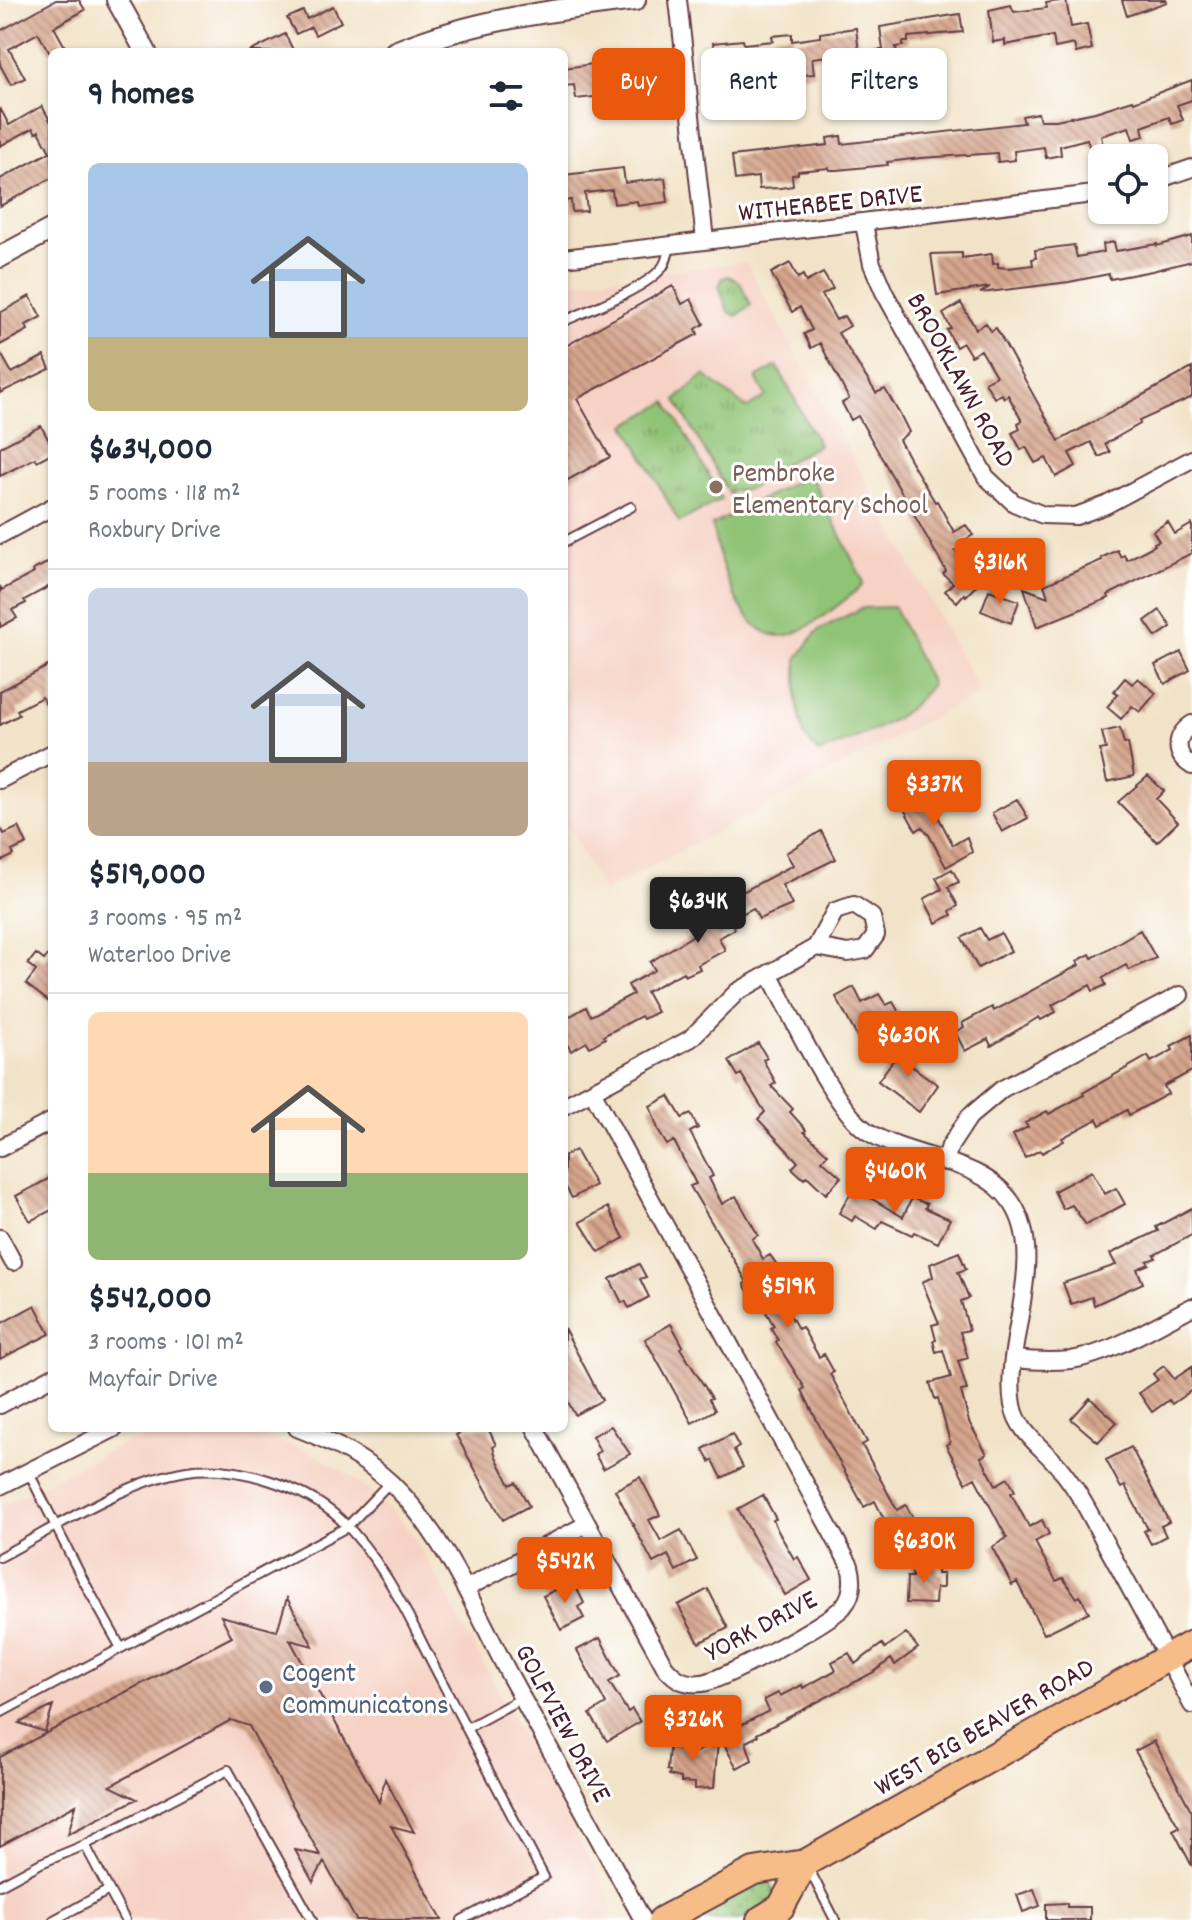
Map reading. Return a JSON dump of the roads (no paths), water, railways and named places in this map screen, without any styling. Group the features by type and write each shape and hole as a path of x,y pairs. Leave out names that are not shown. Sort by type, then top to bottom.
{"main road":[{"name":"WEST BIG BEAVER ROAD","path":"662,1920 754,1871 805,1863 1192,1644"},
{"path":"760,1920 781,1907 805,1863"}],"street":[{"path":"117,0 144,48"},
{"path":"405,48 434,37 518,16 635,0"},
{"path":"678,0 705,240"},
{"path":"1168,176 1192,168"},
{"name":"WITHERBEE DRIVE","path":"568,257 1088,195"},
{"name":"BROOKLAWN ROAD","path":"864,224 872,264 884,292 986,477 1014,503 1043,515 1076,516 1106,505 1192,459"},
{"path":"0,257 48,231"},
{"path":"0,535 48,509"},
{"path":"1192,724 1181,732 1178,748 1184,761 1192,766"},
{"path":"0,780 48,755"},
{"path":"568,1104 690,1039 730,998 816,947"},
{"path":"769,973 850,1116 884,1141 968,1170 991,1182 1007,1196 1020,1216 1026,1260 1012,1402 1020,1425 1076,1489 1192,1705"},
{"path":"945,1162 950,1146 969,1117 1002,1089 1180,995"},
{"name":"YORK DRIVE","path":"587,1524 665,1667 684,1683 700,1684 721,1677 826,1620 843,1607 851,1593 853,1576 850,1566 592,1091"},
{"path":"0,1148 48,1123"},
{"path":"0,1238 13,1262"},
{"path":"1014,1359 1058,1361 1081,1358 1192,1307"},
{"path":"0,1405 48,1379"},
{"path":"0,1486 107,1432"},
{"name":"GOLFVIEW DRIVE","path":"306,1432 337,1445 390,1482 430,1530 465,1589 643,1920"},
{"path":"465,1589 587,1524 537,1432"}],"lane":[{"path":"568,319 606,303 662,269 671,244"},
{"path":"568,540 631,507"},
{"path":"0,1557 152,1479 190,1471 227,1470 270,1481 306,1497 339,1518 381,1568 544,1877 462,1920"},
{"path":"28,1471 121,1648"},
{"path":"0,1713 347,1527 390,1482"},
{"path":"467,1728 522,1698"},
{"path":"0,1885 41,1863 85,1845 228,1770 312,1920"},
{"path":"85,1845 125,1920"},
{"path":"805,1863 835,1920"},
{"path":"54,1920 109,1890"}],"place":[{"name":"Pembroke Elementary School","path":"716,487"},
{"name":"Cogent Communicatons","path":"266,1687"}]}
